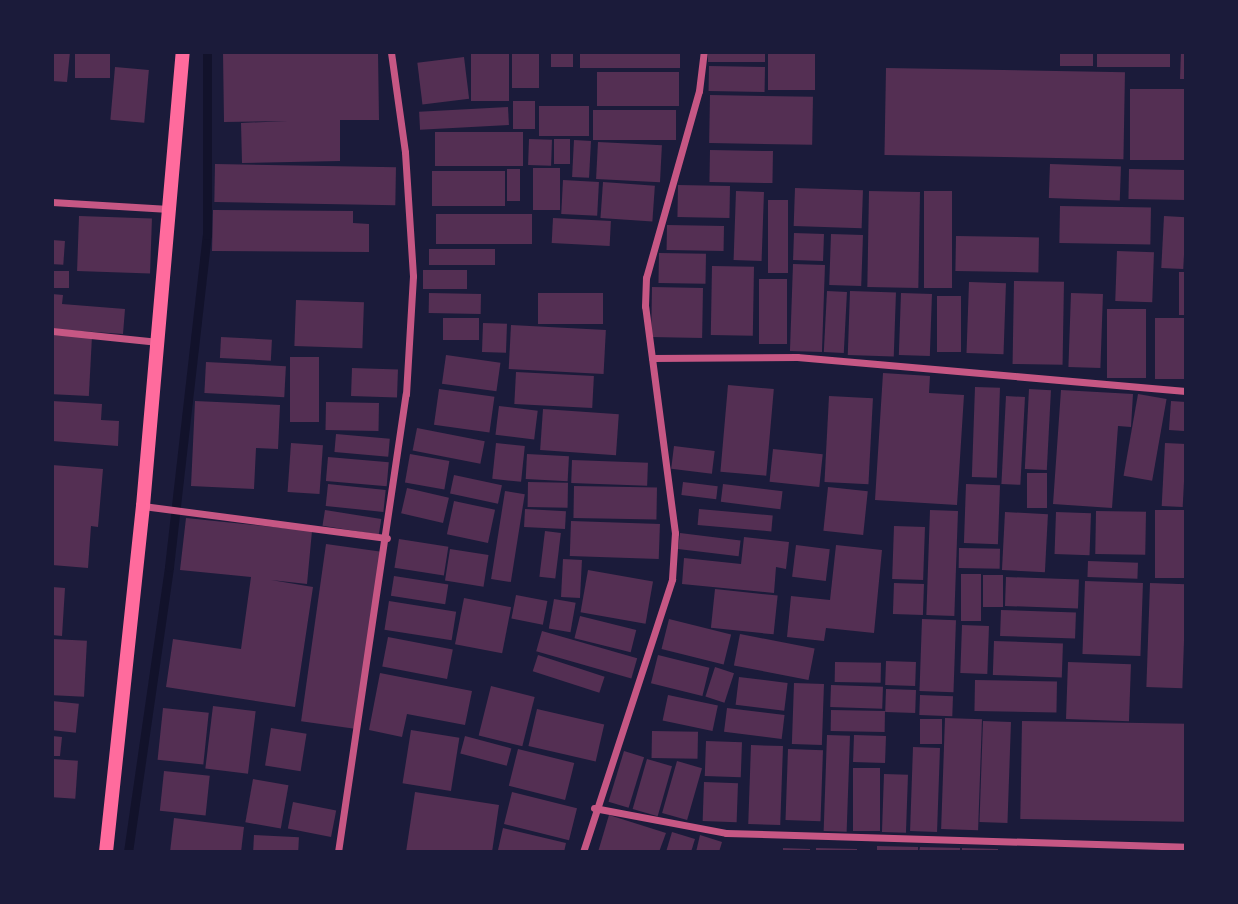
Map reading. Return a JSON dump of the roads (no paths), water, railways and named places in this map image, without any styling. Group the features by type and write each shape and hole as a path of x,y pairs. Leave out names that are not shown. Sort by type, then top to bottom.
{"main road":[{"path":"106,852 143,506 183,52"}],"street":[{"path":"338,852 387,538 406,394 413,276 405,152 391,52"},
{"path":"583,852 594,808 672,579 675,533 652,358 646,278 699,91 704,52"},
{"path":"52,202 169,209"},
{"path":"52,331 158,342"},
{"path":"652,358 797,357 1185,391"},
{"path":"143,506 387,538"},
{"path":"594,808 726,834 1185,847"}],"waterway":[{"path":"128,852 169,567 207,235 207,52"}]}
